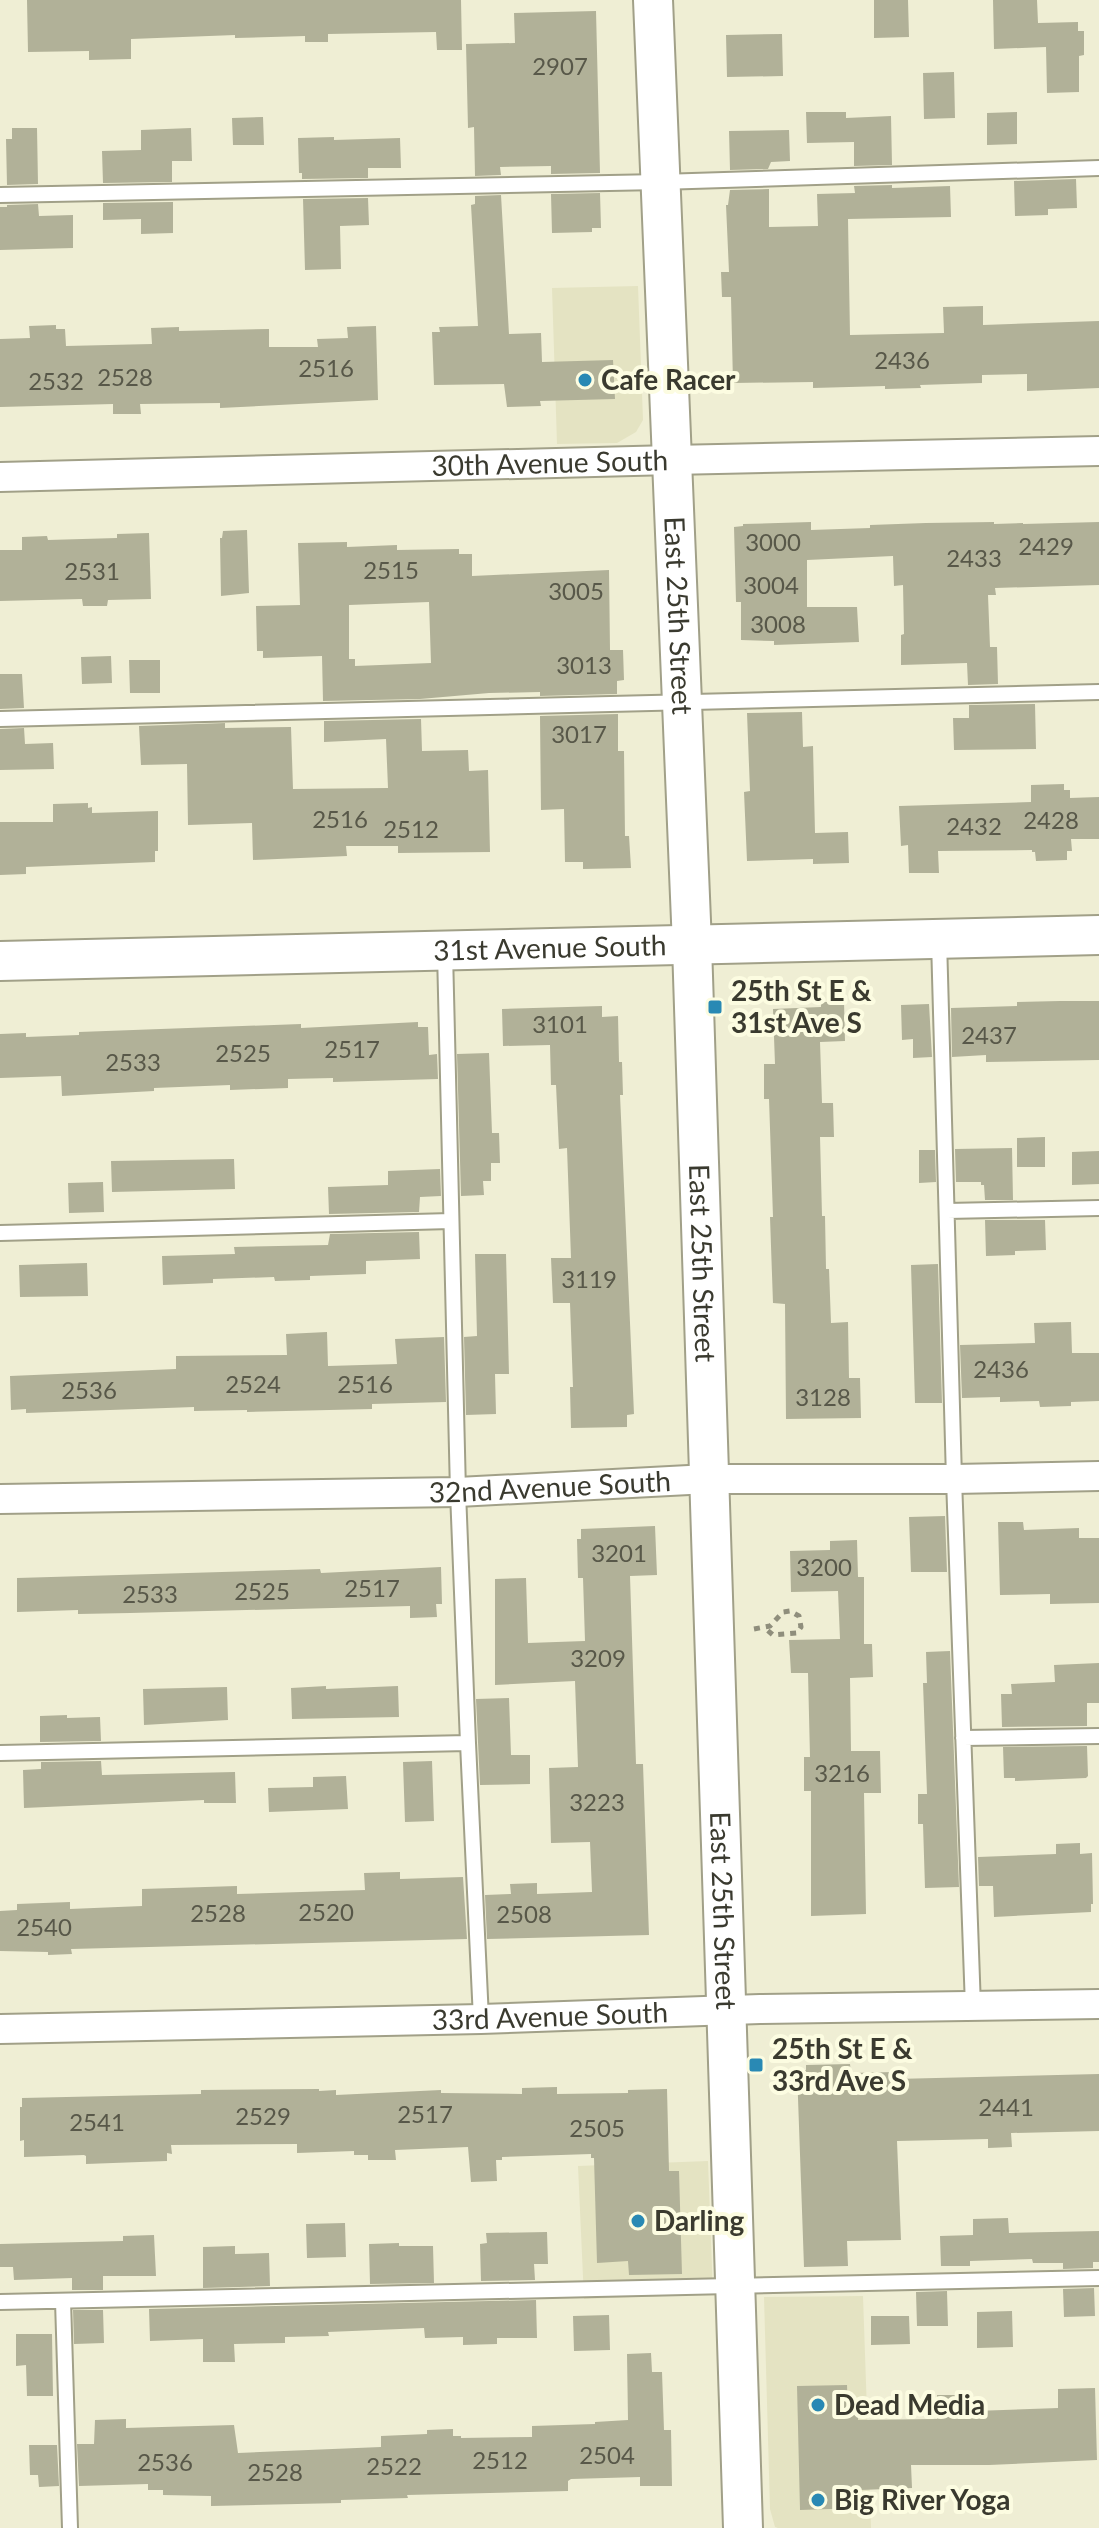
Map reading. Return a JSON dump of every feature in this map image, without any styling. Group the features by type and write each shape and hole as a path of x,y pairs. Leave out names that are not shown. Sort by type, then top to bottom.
{"street":[{"name":"East 25th Street","path":"653,0 692,945 743,2528"},
{"name":"30th Avenue South","path":"0,477 1099,451"},
{"name":"31st Avenue South","path":"0,961 1099,935"},
{"name":"32nd Avenue South","path":"0,1499 458,1492 708,1479 1099,1476"},
{"name":"33rd Avenue South","path":"0,2029 481,2019 726,2010 1099,2004"}],"lane":[{"path":"0,195 660,182 1099,168"},
{"path":"0,719 1099,692"},
{"path":"939,939 973,2007"},
{"path":"445,951 458,1492 481,2019"},
{"path":"947,1211 1099,1208"},
{"path":"0,1233 451,1221"},
{"path":"963,1738 1099,1736"},
{"path":"0,1753 468,1743"},
{"path":"0,2302 1099,2278"},
{"path":"63,2301 70,2528"}],"path":[{"path":"754,1629 766,1629 773,1635 797,1633 801,1627 799,1616 790,1611 783,1612 766,1629"}],"shaded area":[{"path":"638,286 643,420 636,432 617,443 557,444 552,288"},
{"path":"708,2161 713,2294 584,2299 578,2166"},
{"path":"863,2296 871,2528 775,2527 770,2509 764,2297"}],"building":[{"path":"27,0 461,0 462,50 437,50 436,32 328,34 328,42 305,42 305,36 235,38 235,35 131,39 131,59 89,60 89,51 28,52"},
{"path":"874,0 908,0 909,37 874,38"},
{"path":"993,0 1037,0 1038,23 1078,22 1078,31 1084,31 1084,55 1079,56 1079,92 1047,93 1046,47 994,49"},
{"path":"596,11 600,173 551,174 551,166 500,167 501,175 475,176 474,127 468,128 466,44 515,43 514,13"},
{"path":"782,34 783,76 727,77 726,35"},
{"path":"954,72 955,118 924,119 923,73"},
{"path":"806,112 846,112 846,118 891,116 892,165 854,166 854,142 807,143"},
{"path":"1017,112 1017,144 987,145 987,113"},
{"path":"263,117 264,145 233,145 232,118"},
{"path":"12,128 37,128 38,184 7,185 6,139 12,139"},
{"path":"191,128 192,161 172,161 172,182 103,183 102,151 141,150 141,130"},
{"path":"789,130 790,161 771,162 768,169 730,170 729,131"},
{"path":"334,137 334,140 400,138 401,168 368,168 368,178 302,179 302,173 299,173 298,138"},
{"path":"1076,179 1077,208 1048,209 1048,215 1015,216 1014,181"},
{"path":"892,185 892,188 950,186 951,217 848,219 850,335 944,333 943,307 983,306 983,325 1099,321 1099,388 1027,391 1027,374 982,375 982,383 920,385 921,388 813,388 813,382 733,383 731,297 722,297 721,272 729,272 726,205 730,190 769,189 769,227 818,226 817,194 855,193 854,186"},
{"path":"600,193 601,228 592,228 592,232 552,233 551,194"},
{"path":"501,195 509,334 541,333 542,362 613,360 615,399 540,401 541,406 507,407 504,384 434,385 432,332 440,332 439,327 478,326 471,205 475,204 475,196"},
{"path":"368,198 369,225 340,226 341,269 305,270 303,199"},
{"path":"173,202 173,233 141,234 141,219 103,220 103,203"},
{"path":"38,204 39,216 73,215 73,248 0,250 0,207"},
{"path":"56,325 56,329 65,329 66,346 152,344 151,328 179,327 179,331 269,329 269,347 318,347 317,339 348,338 347,327 376,326 378,400 220,408 220,403 140,404 141,414 113,414 113,404 0,407 0,339 30,338 29,326"},
{"path":"811,522 811,530 926,523 1099,522 1099,585 995,588 996,595 988,595 990,647 997,647 998,684 968,685 967,663 901,665 903,585 894,586 893,556 807,560 807,607 857,607 859,642 774,645 774,641 741,640 741,602 736,602 734,527 743,524"},
{"path":"247,530 249,593 221,596 220,538 223,531"},
{"path":"149,533 151,599 108,600 107,606 83,606 82,599 0,601 0,550 22,550 22,537 47,536 48,540 117,538 117,534"},
{"path":"347,542 347,547 397,545 397,550 459,549 459,554 472,554 472,576 609,570 610,650 623,650 624,680 617,681 617,694 540,696 540,692 489,693 420,699 323,701 322,656 263,658 263,651 257,651 256,606 300,605 298,543","holes":["429,602 431,663 355,666 355,659 349,659 349,605"]},
{"path":"111,656 112,683 82,684 81,657"},
{"path":"129,660 160,660 160,693 130,693"},
{"path":"0,674 22,674 24,708 0,709"},
{"path":"1035,704 1036,749 954,750 953,718 969,718 969,705"},
{"path":"802,712 803,747 813,746 815,833 848,832 849,863 813,864 813,859 747,861 744,792 750,791 747,713"},
{"path":"618,714 618,751 624,751 625,836 629,836 631,868 583,869 583,862 565,862 564,809 541,810 540,716"},
{"path":"421,719 422,751 468,750 469,771 488,770 490,852 398,853 398,846 346,846 347,856 253,860 252,823 188,825 187,764 141,765 139,726 225,723 225,728 291,727 293,789 388,788 386,739 324,742 324,721"},
{"path":"24,728 25,744 53,743 54,769 0,770 0,729"},
{"path":"1064,784 1064,790 1070,790 1070,798 1099,797 1099,839 1071,839 1072,851 1067,851 1067,860 1036,861 1032,850 938,851 939,873 909,873 908,845 901,846 899,806 1031,802 1031,785"},
{"path":"88,803 92,813 158,811 155,862 26,867 26,874 0,875 0,822 53,822 53,804"},
{"path":"1099,1001 1099,1060 986,1062 986,1055 952,1057 951,1008 1017,1006 1017,1002"},
{"path":"821,1002 844,1002 845,1041 820,1042 822,1103 833,1103 834,1137 820,1137 822,1216 825,1216 831,1323 848,1322 849,1378 860,1378 861,1418 786,1419 785,1304 773,1303 769,1099 764,1099 764,1064 775,1064 773,1009 821,1007"},
{"path":"929,1004 932,1057 913,1058 913,1039 902,1040 901,1005"},
{"path":"602,1006 602,1017 618,1016 619,1062 622,1062 623,1095 620,1095 634,1414 627,1415 627,1427 571,1428 570,1303 553,1303 551,1258 571,1258 567,1148 559,1149 556,1085 551,1085 550,1045 503,1046 502,1009"},
{"path":"418,1022 418,1027 428,1027 429,1055 437,1054 438,1079 333,1082 333,1078 288,1079 288,1088 230,1090 230,1085 62,1096 61,1076 0,1078 0,1034 26,1033 26,1037 79,1035 79,1032 301,1024 301,1028"},
{"path":"489,1053 492,1133 499,1133 500,1163 491,1163 491,1181 483,1181 484,1195 461,1196 457,1054"},
{"path":"1045,1137 1045,1167 1017,1167 1017,1138"},
{"path":"1012,1148 1013,1200 985,1200 981,1182 956,1182 955,1149"},
{"path":"919,1150 935,1150 936,1182 919,1183"},
{"path":"1099,1151 1099,1184 1072,1185 1072,1152"},
{"path":"234,1159 235,1189 112,1192 111,1161"},
{"path":"440,1169 441,1196 420,1197 419,1212 329,1214 328,1187 388,1185 388,1171"},
{"path":"103,1182 104,1212 69,1213 68,1183"},
{"path":"985,1220 1045,1220 1046,1250 986,1256"},
{"path":"419,1232 420,1259 366,1261 366,1274 310,1276 310,1280 275,1281 274,1277 213,1279 213,1283 163,1285 162,1256 235,1254 234,1247 328,1245 330,1234"},
{"path":"475,1254 506,1254 509,1374 495,1374 496,1414 466,1415 464,1337 477,1336"},
{"path":"87,1263 88,1296 20,1297 19,1265"},
{"path":"938,1264 942,1403 915,1403 911,1265"},
{"path":"1071,1322 1072,1353 1099,1353 1099,1401 1040,1407 1039,1401 1000,1402 1000,1397 962,1398 960,1345 1035,1343 1034,1323"},
{"path":"327,1332 328,1366 397,1364 395,1339 444,1337 446,1402 372,1404 372,1409 247,1412 194,1411 194,1407 26,1413 26,1409 11,1410 10,1376 176,1369 176,1356 287,1355 286,1334"},
{"path":"945,1516 947,1572 911,1572 909,1517"},
{"path":"998,1522 1023,1522 1024,1530 1079,1528 1079,1538 1099,1538 1099,1603 1050,1604 1050,1594 1000,1595"},
{"path":"655,1526 657,1575 630,1576 636,1764 643,1764 649,1935 487,1939 485,1895 511,1894 510,1884 537,1883 537,1894 592,1892 590,1842 551,1843 549,1768 578,1767 575,1681 495,1685 495,1579 526,1578 528,1643 585,1641 583,1578 578,1578 577,1539 581,1539 581,1529"},
{"path":"857,1540 858,1577 864,1577 864,1644 872,1644 873,1677 850,1678 851,1751 880,1751 881,1793 864,1793 866,1914 811,1916 811,1791 804,1791 804,1757 810,1757 808,1673 791,1673 789,1640 840,1639 838,1591 791,1592 790,1551 830,1550 830,1541"},
{"path":"441,1567 442,1604 436,1604 437,1617 410,1618 410,1606 78,1614 78,1610 17,1612 17,1578 320,1569 321,1573"},
{"path":"950,1651 959,1887 925,1888 923,1824 918,1824 918,1794 927,1794 923,1683 927,1683 926,1652"},
{"path":"1099,1663 1099,1703 1087,1703 1087,1726 1002,1727 1001,1694 1012,1694 1011,1684 1055,1682 1054,1665"},
{"path":"326,1686 326,1689 398,1686 399,1717 292,1719 291,1688"},
{"path":"227,1687 228,1720 144,1725 143,1689"},
{"path":"509,1698 511,1755 530,1755 530,1784 480,1785 476,1699"},
{"path":"67,1715 67,1718 100,1717 101,1741 40,1742 40,1716"},
{"path":"1087,1746 1086,1778 1015,1781 1015,1778 1004,1778 1003,1747"},
{"path":"101,1761 102,1775 235,1772 236,1803 204,1803 204,1800 24,1808 23,1770 41,1769 41,1762"},
{"path":"432,1761 434,1821 405,1822 403,1762"},
{"path":"346,1776 348,1809 269,1812 268,1788 313,1787 313,1777"},
{"path":"1080,1843 1080,1854 1092,1853 1091,1912 994,1917 993,1886 979,1886 978,1857 1056,1854 1056,1844"},
{"path":"400,1872 400,1879 463,1877 467,1939 71,1949 72,1954 48,1955 48,1952 0,1951 0,1911 17,1910 17,1904 70,1902 70,1909 142,1906 142,1889 237,1886 237,1894 365,1890 364,1873"},
{"path":"850,2064 851,2073 894,2072 895,2079 1099,2074 1099,2131 1011,2133 1012,2147 988,2148 988,2139 897,2141 901,2240 847,2241 848,2266 804,2267 797,2070 806,2070 806,2065"},
{"path":"557,2087 557,2094 667,2089 669,2171 679,2171 682,2274 629,2275 628,2261 597,2263 594,2158 591,2154 502,2157 502,2160 496,2160 497,2181 471,2182 468,2147 395,2150 396,2160 368,2160 368,2155 354,2155 354,2151 297,2153 297,2144 171,2145 172,2154 167,2153 167,2161 86,2164 84,2155 24,2157 24,2140 20,2141 22,2098 201,2094 201,2090 319,2089 336,2090 336,2095 441,2090 441,2093 522,2094 522,2088"},
{"path":"1008,2218 1009,2233 1099,2231 1099,2262 1093,2262 1093,2268 1063,2269 1063,2263 1033,2263 1032,2259 970,2261 970,2266 941,2266 940,2236 973,2235 973,2219"},
{"path":"345,2223 346,2257 307,2258 306,2224"},
{"path":"547,2232 548,2264 534,2264 535,2280 481,2281 480,2244 487,2243 486,2233"},
{"path":"154,2235 156,2276 103,2276 103,2290 72,2290 72,2278 14,2280 13,2267 0,2267 0,2244 123,2241 123,2236"},
{"path":"399,2243 399,2246 433,2246 434,2283 370,2284 369,2244"},
{"path":"235,2246 235,2254 269,2253 270,2286 203,2288 203,2247"},
{"path":"1094,2288 1095,2316 1064,2317 1063,2289"},
{"path":"947,2291 948,2326 917,2326 916,2292"},
{"path":"536,2300 537,2338 497,2338 497,2344 463,2345 463,2337 425,2338 424,2328 328,2332 329,2336 285,2337 285,2343 234,2344 235,2362 203,2362 203,2339 150,2341 149,2309"},
{"path":"73,2310 103,2310 104,2343 74,2344"},
{"path":"1012,2311 1013,2347 977,2348 977,2312"},
{"path":"609,2315 610,2350 574,2351 573,2316"},
{"path":"871,2316 909,2316 910,2344 871,2345"},
{"path":"16,2334 52,2334 53,2396 27,2396 26,2365 16,2366"},
{"path":"651,2353 652,2372 662,2372 664,2430 671,2430 672,2486 640,2486 640,2477 571,2479 568,2481 568,2491 407,2495 408,2498 341,2500 341,2503 211,2506 211,2496 163,2495 163,2490 148,2490 148,2484 79,2486 77,2444 94,2444 95,2420 126,2419 126,2428 234,2425 238,2453 381,2447 381,2436 427,2434 427,2430 453,2429 453,2436 461,2438 532,2437 532,2426 628,2420 627,2354"},
{"path":"847,2385 848,2413 858,2412 858,2420 937,2419 937,2395 973,2395 974,2411 1058,2408 1058,2389 1095,2388 1097,2460 911,2465 912,2488 860,2490 860,2508 800,2510 797,2386"},
{"path":"29,2445 57,2445 59,2486 39,2487 38,2475 30,2475"}],"place":[{"name":"Cafe Racer","path":"585,380"},
{"name":"25th St E & 31st Ave S","path":"715,1007"},
{"name":"25th St E & 33rd Ave S","path":"756,2065"},
{"name":"Darling","path":"638,2221"},
{"name":"Dead Media","path":"818,2405"},
{"name":"Big River Yoga","path":"818,2500"}]}
